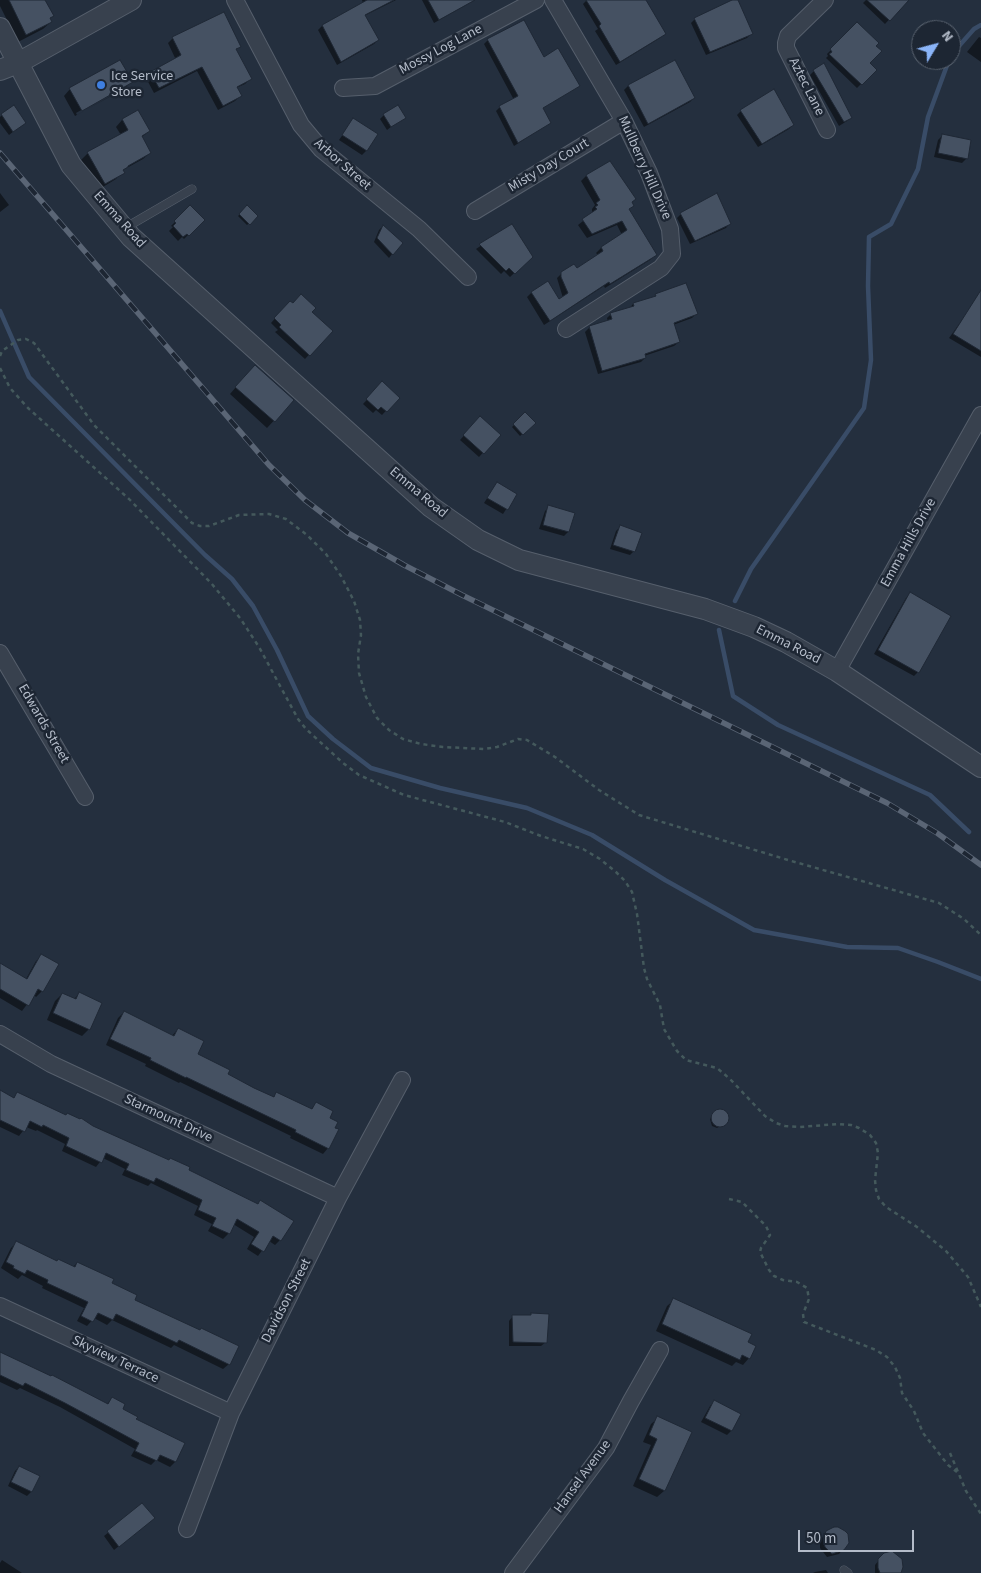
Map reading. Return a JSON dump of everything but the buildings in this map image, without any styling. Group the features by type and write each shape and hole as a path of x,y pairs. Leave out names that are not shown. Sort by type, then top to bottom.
{"street":[{"path":"9,67 130,0"},
{"name":"Arbor Street","path":"235,0 301,125 321,149 419,229 468,277"},
{"name":"Mossy Log Lane","path":"343,88 375,86 536,0"},
{"name":"Mullberry Hill Drive","path":"553,0 624,121 649,173 670,229 672,254 661,268 566,329"},
{"name":"Aztec Lane","path":"825,0 788,36 786,48 827,130"},
{"name":"Emma Road","path":"0,28 9,67 71,165 124,229 431,507 478,540 520,560 705,609 786,642 836,671 981,767"},
{"name":"Misty Day Court","path":"475,211 624,121"},
{"name":"Emma Hills Drive","path":"836,671 981,415"},
{"name":"Edwards Street","path":"0,653 85,796"},
{"name":"Starmount Drive","path":"0,1034 50,1064 338,1198"},
{"name":"Davidson Street","path":"187,1528 231,1413 338,1198 402,1080"},
{"name":"Skyview Terrace","path":"0,1306 231,1413"},
{"name":"Hansel Avenue","path":"513,1573 606,1448 660,1350"}],"lane":[{"path":"124,229 192,188"}],"path":[{"path":"0,356 2,351 18,340 26,339 34,343 94,425 192,524 209,526 238,515 269,514 286,519 307,534 326,554 341,576 354,601 360,620 359,673 366,697 377,718 389,730 403,739 443,747 484,749 518,740 527,740 555,756 599,790 639,815 939,903 964,919 981,935"},
{"path":"0,368 10,388 28,408 129,498 210,583 240,618 259,647 298,719 306,729 343,763 360,775 404,795 505,822 534,834 583,849 600,859 616,872 632,892 647,979 660,1005 664,1030 677,1051 686,1060 717,1068 765,1116 776,1123 800,1127 838,1124 851,1125 860,1128 870,1135 876,1143 878,1152 875,1180 879,1199 886,1208 917,1227 946,1251 968,1277 981,1307"},
{"path":"730,1199 742,1202 766,1226 770,1235 760,1252 769,1270 779,1279 798,1282 807,1288 809,1299 808,1306 803,1314 804,1322 876,1350 886,1357 900,1378 902,1394 914,1411 923,1433 948,1466 957,1472"},
{"path":"950,1453 966,1491 981,1514"}],"waterway":[{"path":"961,44 974,29 981,25"},
{"path":"735,601 751,569 864,408 871,360 868,286 869,237 891,224 918,169 928,117 945,70"},
{"path":"0,311 29,377 205,555 232,579 253,606 277,650 308,716 333,739 371,768 440,788 527,808 592,835 665,880 754,930 847,947 898,948 981,979"},
{"path":"719,630 733,696 778,725 930,795 969,832"}],"railway":[{"path":"0,153 269,465 305,500 348,533 462,595 887,803 937,833 981,865"}],"place":[{"name":"Ice Service Store","path":"101,85"}]}
